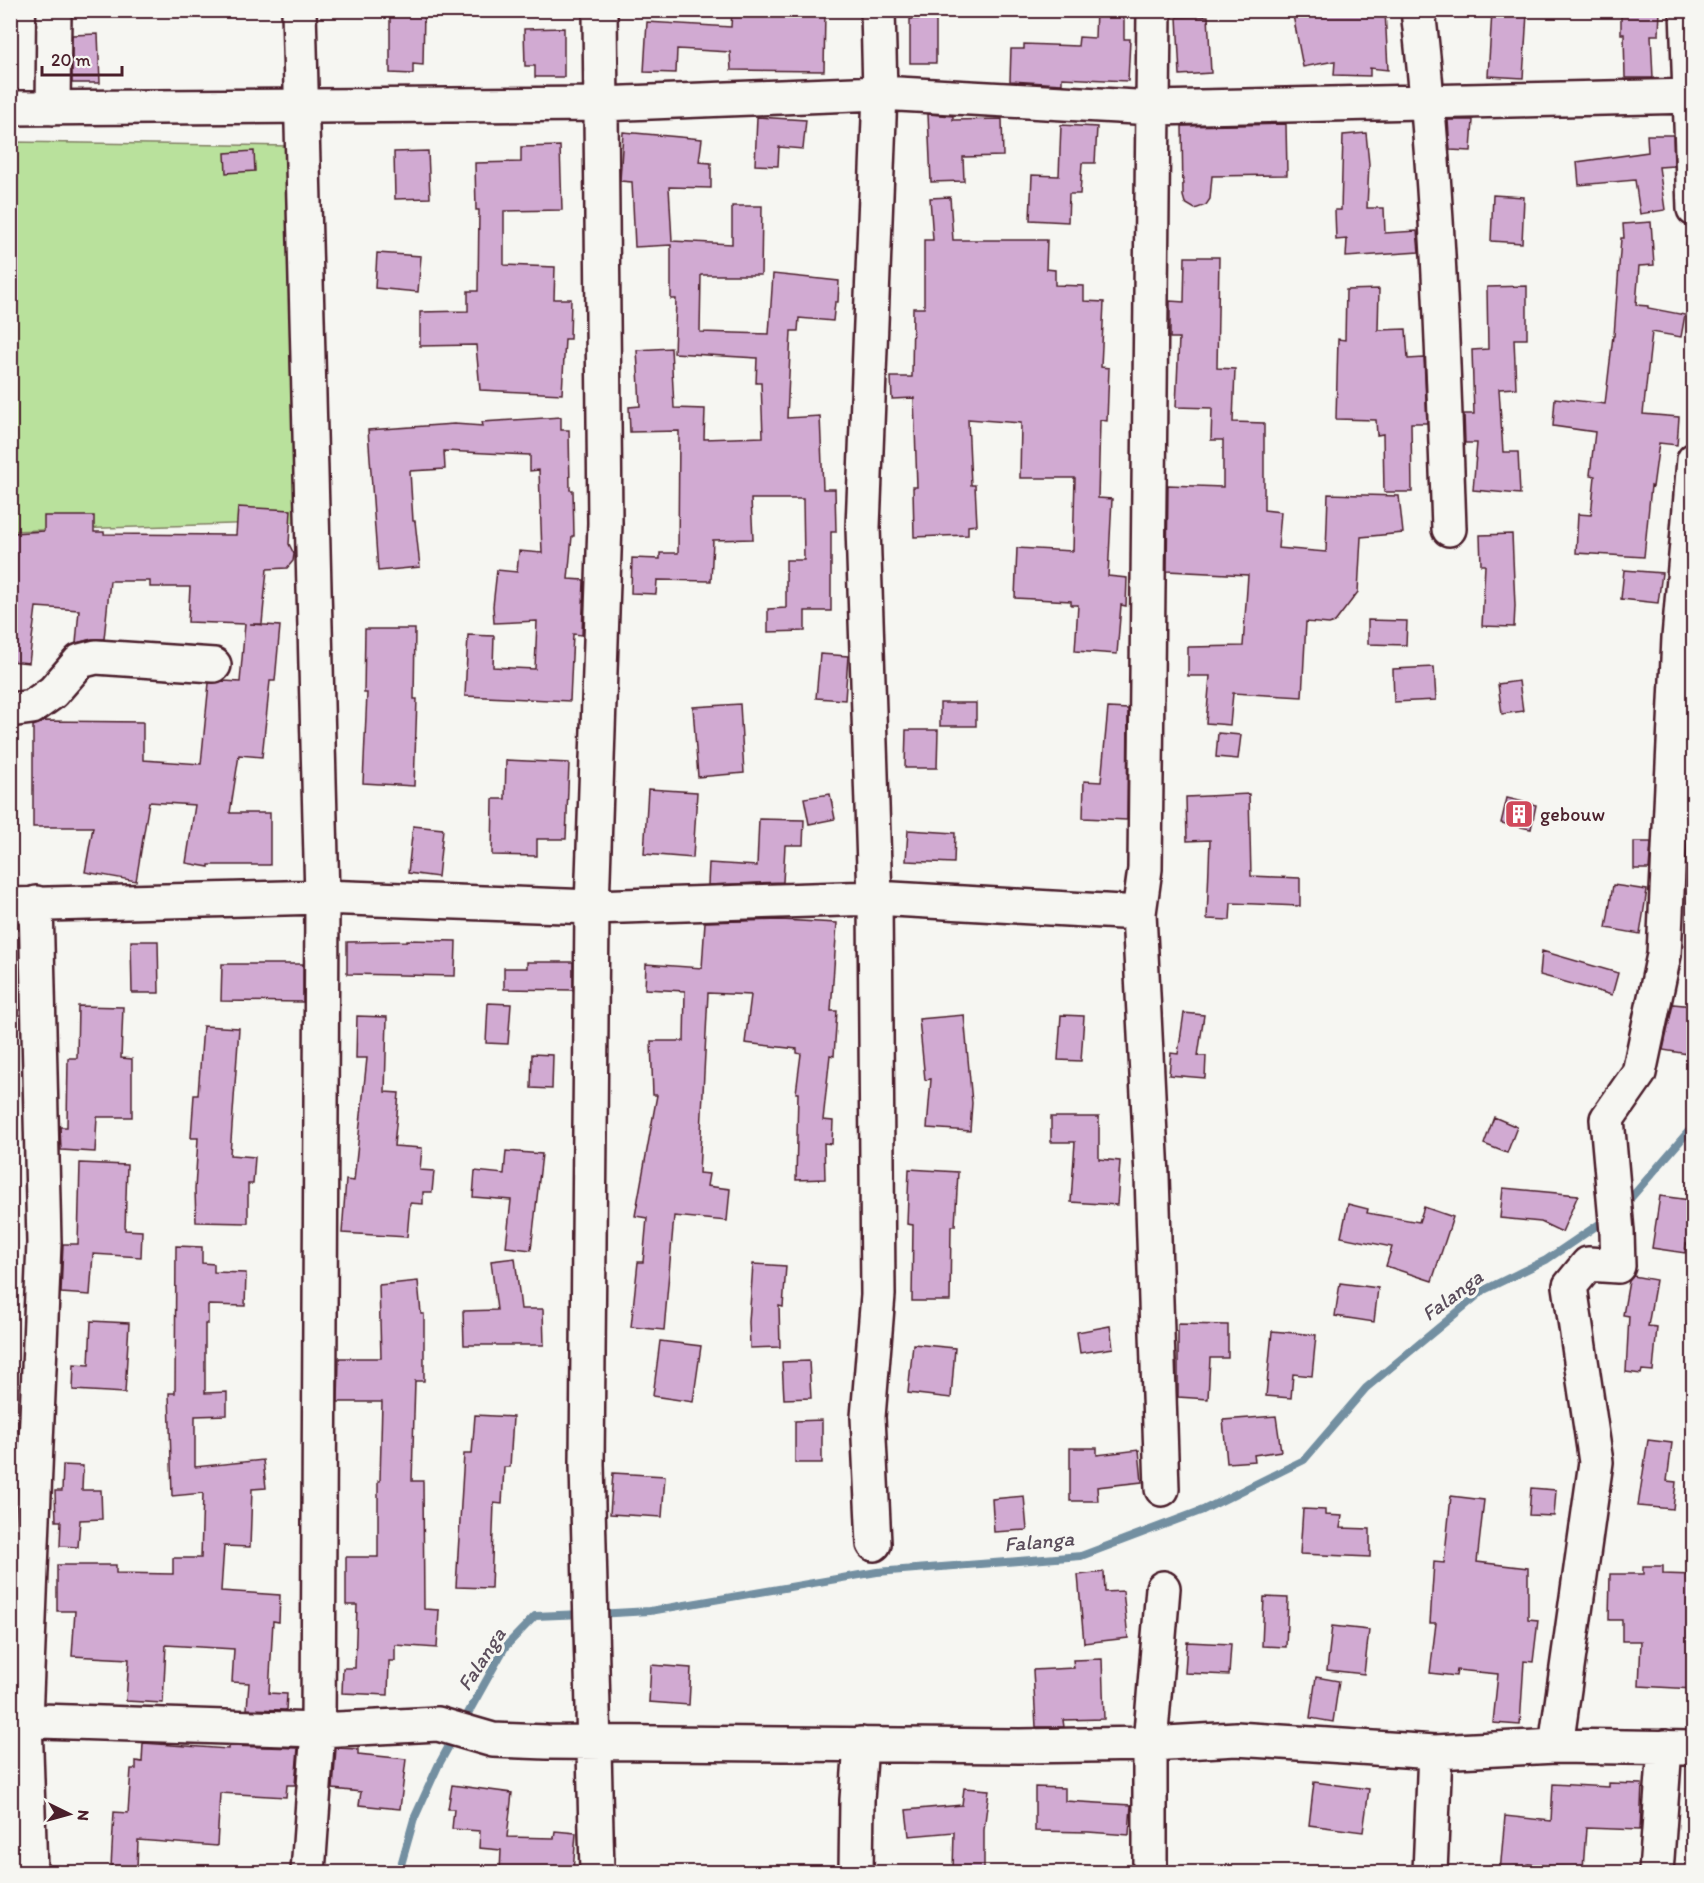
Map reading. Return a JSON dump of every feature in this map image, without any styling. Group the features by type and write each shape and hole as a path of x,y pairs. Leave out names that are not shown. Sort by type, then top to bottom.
{"street":[{"path":"53,108 54,10"},
{"path":"299,10 322,897 318,1730 308,1872"},
{"path":"597,1872 587,1464 592,907 606,524 600,10"},
{"path":"874,1544 868,1417 878,1295 875,898 863,527 880,93 878,10"},
{"path":"1154,10 1145,869 1139,913 1152,1188 1161,1489"},
{"path":"1418,10 1429,101 1442,330 1449,529"},
{"path":"1687,10 1694,209"},
{"path":"10,108 601,104 880,93 1154,108 1691,96"},
{"path":"1556,1746 1596,1462 1570,1286 1588,1264 1618,1266 1607,1119 1639,1073 1664,955 1679,638 1694,460"},
{"path":"10,710 32,707 53,692 80,661 96,657 214,665"},
{"path":"30,1872 18,1720 44,1243 23,904 322,897 592,907 875,898 1139,913"},
{"path":"1150,1872 1150,1744 1163,1588"},
{"path":"18,1720 318,1730 438,1724 493,1740 595,1743 1020,1746 1150,1744 1236,1739 1435,1752 1556,1746 1679,1748 1656,1872"},
{"path":"856,1872 857,1800 861,1744"},
{"path":"1430,1872 1435,1752"}],"green space":[{"path":"10,142 291,146 297,522 11,531"}],"building":[{"path":"390,10 424,10 423,65 413,64 413,74 390,73"},
{"path":"732,10 825,12 824,71 731,70 730,52 677,49 676,73 644,72 647,22 731,27"},
{"path":"1096,10 1124,10 1124,39 1130,39 1128,81 1062,78 1062,84 1010,81 1011,49 1024,49 1024,44 1078,46 1079,37 1095,38"},
{"path":"1292,10 1385,10 1388,70 1370,68 1370,76 1334,75 1335,61 1303,67"},
{"path":"1621,10 1660,10 1659,35 1651,35 1653,78 1625,78"},
{"path":"1492,12 1527,13 1523,78 1488,76"},
{"path":"1208,16 1211,73 1180,75 1177,17"},
{"path":"910,19 936,19 936,63 910,63"},
{"path":"564,28 564,77 535,77 535,66 525,66 524,29"},
{"path":"98,34 100,83 72,83 72,35"},
{"path":"928,114 953,116 953,120 1002,119 1003,156 963,157 964,181 931,182"},
{"path":"757,117 806,120 803,149 779,147 778,166 755,165"},
{"path":"1448,120 1473,120 1471,151 1450,150"},
{"path":"1286,124 1287,175 1212,176 1210,199 1206,205 1195,209 1185,203 1182,126"},
{"path":"1061,125 1097,127 1095,163 1082,163 1080,194 1069,194 1068,222 1030,220 1032,175 1059,176"},
{"path":"623,132 702,139 699,162 711,163 711,188 669,187 672,241 732,244 732,206 762,206 761,275 701,275 700,332 769,334 773,274 839,281 838,302 835,302 833,321 799,318 798,331 791,331 787,418 820,416 823,489 835,489 836,532 831,532 831,611 805,611 805,631 768,632 768,609 786,608 786,560 804,560 803,499 751,499 753,539 713,540 711,581 657,580 656,594 631,593 632,558 660,559 660,553 678,553 679,431 630,432 629,407 640,406 637,350 671,348 674,408 705,409 704,439 763,437 761,383 756,383 757,358 674,353 676,299 671,299 671,245 635,247 632,182 620,181"},
{"path":"1366,133 1369,164 1367,208 1384,208 1385,233 1417,231 1419,252 1346,257 1347,239 1336,240 1335,210 1341,210 1343,135"},
{"path":"1647,135 1673,135 1674,166 1659,167 1665,210 1640,214 1635,180 1579,185 1577,162 1648,152"},
{"path":"560,146 562,210 504,211 504,265 555,267 554,299 571,299 570,339 565,339 562,394 480,390 476,345 420,346 420,312 468,311 468,291 478,291 479,210 476,210 475,163 521,162 521,147"},
{"path":"254,151 255,171 226,173 225,153"},
{"path":"428,151 430,198 395,199 394,152"},
{"path":"1493,195 1524,197 1522,243 1491,241"},
{"path":"950,197 953,240 1047,240 1046,269 1055,270 1055,285 1084,286 1084,301 1104,302 1101,367 1109,368 1107,421 1100,420 1098,498 1112,499 1108,576 1127,578 1126,606 1121,605 1117,654 1075,651 1078,605 1071,605 1071,601 1015,598 1017,548 1073,551 1075,478 1020,478 1021,423 968,419 971,485 975,485 977,525 968,526 968,535 914,537 913,487 917,487 914,398 892,399 891,377 912,377 913,308 924,308 924,240 933,240 930,198"},
{"path":"1651,222 1654,265 1639,266 1636,305 1685,315 1681,337 1652,332 1643,414 1679,417 1677,445 1659,443 1653,487 1651,486 1644,557 1576,553 1578,514 1591,515 1595,476 1590,475 1595,432 1553,426 1555,398 1605,404 1614,336 1621,238 1624,238 1623,224"},
{"path":"377,253 421,256 418,292 375,288"},
{"path":"1185,257 1219,257 1217,368 1235,369 1233,422 1264,423 1264,510 1281,512 1278,548 1326,552 1328,494 1399,496 1403,533 1361,537 1358,592 1335,622 1329,624 1306,622 1302,697 1233,693 1230,725 1206,723 1210,676 1188,676 1188,647 1243,646 1248,575 1167,571 1168,485 1223,487 1223,440 1211,440 1212,408 1176,407 1179,338 1170,338 1170,301 1184,302"},
{"path":"1527,286 1527,339 1514,339 1516,388 1499,389 1503,452 1518,452 1520,494 1473,490 1477,443 1465,443 1464,414 1474,414 1472,350 1488,349 1487,287"},
{"path":"1379,289 1378,330 1406,329 1408,359 1424,358 1427,423 1411,423 1412,492 1384,492 1383,434 1377,435 1376,420 1336,419 1338,339 1345,340 1346,290"},
{"path":"561,417 561,430 569,430 570,490 573,490 574,536 572,536 568,579 584,580 582,635 573,634 570,701 465,696 468,635 494,636 493,667 535,669 537,621 494,623 493,606 497,570 517,572 519,551 542,553 539,470 530,471 530,455 444,451 445,469 410,471 413,521 415,521 420,567 378,571 368,430 454,424 483,426 482,422"},
{"path":"238,507 291,510 289,544 294,554 293,561 287,568 267,569 262,624 250,624 280,626 275,681 270,681 262,757 239,755 230,813 270,813 270,865 209,865 209,867 186,863 195,805 149,802 136,881 85,872 93,827 33,827 33,726 44,721 143,722 143,760 201,764 209,683 240,682 245,624 188,622 190,587 150,587 150,581 110,581 104,639 76,643 79,610 36,607 29,663 10,661 10,605 16,606 11,573 15,563 13,533 44,531 44,516 94,516 94,532 104,532 104,534 236,535"},
{"path":"1512,534 1514,627 1482,626 1485,565 1481,565 1480,535"},
{"path":"1624,570 1662,573 1658,603 1621,599"},
{"path":"1368,620 1407,621 1406,645 1368,644"},
{"path":"365,629 415,629 414,699 417,699 414,786 363,783 367,693 364,693"},
{"path":"820,654 848,656 845,700 816,698"},
{"path":"1434,667 1436,700 1394,702 1393,669"},
{"path":"1519,681 1523,711 1502,714 1498,684"},
{"path":"940,703 976,703 976,726 940,726"},
{"path":"740,704 744,773 698,777 693,707"},
{"path":"1108,708 1128,709 1127,820 1083,818 1084,781 1101,782"},
{"path":"906,730 938,730 937,768 905,768"},
{"path":"1218,733 1241,735 1238,759 1216,757"},
{"path":"506,760 569,763 566,839 537,839 537,856 492,855 493,799 505,799"},
{"path":"648,789 697,792 693,858 644,854"},
{"path":"830,794 835,819 809,824 804,798"},
{"path":"1249,794 1251,876 1300,878 1300,906 1231,903 1230,920 1207,919 1210,840 1187,841 1186,797"},
{"name":"gebouw","path":"1507,798 1536,805 1531,829 1501,823"},
{"path":"759,819 804,820 803,845 785,845 783,882 708,885 709,863 757,866"},
{"path":"413,826 443,829 438,877 408,873"},
{"path":"908,830 955,833 954,863 906,861"},
{"path":"1634,842 1651,842 1649,869 1634,869"},
{"path":"1613,885 1647,890 1640,934 1606,928"},
{"path":"781,920 837,923 831,1011 837,1011 834,1056 830,1055 823,1120 833,1121 832,1144 824,1143 825,1179 796,1180 798,1093 796,1093 801,1054 797,1053 797,1049 745,1043 751,995 708,993 699,1173 709,1174 707,1186 730,1189 727,1221 674,1216 664,1330 631,1327 638,1262 643,1262 647,1218 635,1216 657,1095 653,1095 651,1041 684,1041 685,991 645,989 646,964 702,968 705,922"},
{"path":"131,941 158,941 159,993 132,993"},
{"path":"456,941 455,976 347,974 347,942"},
{"path":"1542,951 1618,973 1612,995 1540,975"},
{"path":"527,962 573,962 573,990 504,989 504,968 527,968"},
{"path":"222,964 303,964 303,1002 221,1001"},
{"path":"488,1003 511,1004 508,1044 486,1043"},
{"path":"1673,1004 1694,1006 1694,1055 1663,1050"},
{"path":"78,1006 123,1007 121,1058 132,1059 132,1117 97,1117 95,1152 61,1150 60,1127 67,1127 68,1058 77,1058"},
{"path":"1184,1013 1204,1015 1198,1056 1206,1056 1205,1078 1169,1075 1171,1053 1178,1054"},
{"path":"964,1015 972,1103 970,1131 927,1128 931,1079 925,1080 919,1019"},
{"path":"1061,1015 1084,1016 1081,1061 1058,1060"},
{"path":"357,1016 387,1017 385,1092 399,1093 394,1146 422,1148 420,1170 434,1171 432,1192 423,1192 423,1204 410,1203 407,1237 342,1233 346,1180 354,1181 367,1058 356,1058"},
{"path":"203,1026 239,1028 230,1155 255,1157 253,1184 248,1184 248,1223 196,1222 198,1138 191,1138 194,1095 198,1095"},
{"path":"532,1054 553,1055 552,1089 531,1088"},
{"path":"1051,1117 1099,1117 1099,1159 1120,1161 1117,1205 1071,1202 1075,1142 1051,1142"},
{"path":"1494,1117 1517,1127 1507,1153 1484,1144"},
{"path":"506,1151 542,1154 531,1250 506,1247 511,1200 473,1197 475,1171 504,1174"},
{"path":"80,1163 127,1165 125,1230 142,1231 141,1257 93,1254 90,1295 61,1293 63,1244 78,1244"},
{"path":"909,1169 958,1172 955,1226 951,1226 950,1301 912,1301 913,1225 907,1224"},
{"path":"1503,1188 1578,1195 1562,1232 1541,1222 1500,1218"},
{"path":"1660,1196 1690,1200 1688,1214 1694,1215 1694,1227 1691,1245 1686,1244 1685,1253 1652,1248"},
{"path":"1348,1204 1368,1209 1367,1213 1419,1222 1424,1207 1453,1217 1432,1281 1386,1266 1392,1247 1341,1237"},
{"path":"176,1246 202,1247 202,1263 214,1264 214,1272 246,1273 245,1306 208,1305 208,1324 205,1324 205,1393 227,1392 227,1415 195,1416 195,1467 263,1460 266,1488 252,1489 250,1547 224,1546 221,1591 280,1595 279,1622 273,1621 269,1693 287,1694 286,1710 247,1709 249,1683 232,1682 234,1649 166,1645 163,1703 126,1701 129,1659 72,1656 75,1611 57,1611 57,1565 116,1565 116,1573 173,1574 173,1558 201,1558 203,1493 172,1496 169,1393 175,1393"},
{"path":"515,1258 521,1309 543,1309 544,1345 464,1345 463,1311 497,1310 491,1261"},
{"path":"753,1264 786,1266 783,1307 779,1306 780,1347 750,1348 749,1322"},
{"path":"1633,1276 1656,1280 1648,1326 1657,1327 1653,1371 1642,1370 1641,1374 1626,1372 1629,1316 1623,1315 1629,1281"},
{"path":"418,1281 421,1314 424,1314 424,1381 415,1381 412,1481 423,1481 424,1609 439,1610 437,1648 395,1645 395,1661 389,1661 388,1695 342,1693 343,1668 355,1668 357,1605 346,1605 346,1557 378,1557 378,1481 380,1481 382,1402 338,1402 339,1358 381,1358 379,1285"},
{"path":"1340,1283 1378,1288 1374,1322 1335,1316"},
{"path":"91,1321 129,1323 125,1393 73,1390 74,1364 89,1365"},
{"path":"1178,1324 1228,1325 1228,1358 1210,1358 1208,1399 1178,1397"},
{"path":"1110,1326 1113,1348 1080,1353 1077,1332"},
{"path":"1272,1331 1316,1335 1312,1376 1293,1374 1291,1398 1266,1396"},
{"path":"660,1341 701,1346 693,1402 653,1396"},
{"path":"913,1344 955,1348 951,1398 908,1393"},
{"path":"809,1361 811,1398 784,1399 782,1362"},
{"path":"475,1415 513,1417 510,1467 504,1467 502,1504 494,1503 491,1588 456,1587 464,1454 472,1454"},
{"path":"1276,1416 1281,1451 1254,1455 1255,1461 1227,1463 1223,1420"},
{"path":"822,1420 822,1463 795,1463 795,1421"},
{"path":"1648,1440 1672,1443 1667,1481 1676,1482 1673,1509 1638,1506"},
{"path":"1070,1448 1097,1448 1097,1455 1139,1450 1142,1482 1097,1487 1098,1501 1070,1501"},
{"path":"63,1465 83,1466 82,1490 101,1490 102,1519 80,1520 78,1547 60,1546 61,1521 56,1521 55,1491 62,1491"},
{"path":"613,1473 665,1476 662,1517 610,1514"},
{"path":"1531,1488 1556,1490 1554,1516 1529,1515"},
{"path":"1024,1496 1027,1530 994,1532 992,1499"},
{"path":"1451,1496 1484,1500 1477,1562 1528,1568 1528,1619 1538,1620 1533,1662 1524,1661 1520,1725 1493,1723 1498,1674 1457,1670 1456,1676 1430,1673 1436,1623 1430,1623 1434,1562 1444,1563"},
{"path":"1303,1509 1325,1510 1325,1515 1342,1516 1340,1528 1370,1529 1370,1557 1300,1554"},
{"path":"1643,1566 1663,1566 1663,1574 1694,1575 1694,1689 1639,1686 1641,1641 1622,1641 1622,1620 1609,1620 1610,1574 1643,1574"},
{"path":"1104,1572 1105,1592 1123,1591 1128,1638 1084,1643 1078,1575"},
{"path":"1264,1597 1288,1598 1286,1647 1262,1646"},
{"path":"1332,1626 1369,1630 1364,1674 1327,1670"},
{"path":"1187,1642 1231,1644 1229,1675 1185,1673"},
{"path":"1102,1659 1104,1719 1063,1720 1064,1727 1036,1727 1033,1670 1074,1668 1073,1660"},
{"path":"651,1665 691,1668 689,1705 649,1702"},
{"path":"1316,1677 1339,1681 1333,1722 1310,1718"},
{"path":"143,1743 228,1749 228,1746 298,1748 295,1785 287,1785 286,1797 220,1793 217,1846 138,1840 137,1869 111,1867 114,1812 128,1813 131,1769 136,1769 136,1761 142,1762"},
{"path":"336,1748 358,1749 358,1754 406,1759 400,1809 359,1805 361,1792 333,1789"},
{"path":"1314,1782 1369,1789 1363,1832 1309,1825"},
{"path":"1609,1783 1642,1784 1640,1830 1586,1828 1583,1869 1528,1864 1527,1872 1500,1872 1505,1816 1551,1821 1553,1784 1609,1787"},
{"path":"452,1785 512,1793 507,1837 554,1838 555,1831 576,1833 573,1872 500,1872 501,1850 479,1848 480,1831 452,1829 454,1809 448,1809"},
{"path":"1035,1787 1065,1788 1065,1801 1131,1805 1129,1835 1035,1831"},
{"path":"964,1788 989,1790 984,1830 984,1872 953,1872 954,1832 909,1836 906,1810 962,1805"}],"waterway":[{"name":"Falanga","path":"1623,1207 1694,1125"},
{"name":"Falanga","path":"596,1614 650,1611 877,1572 1081,1556 1203,1510 1304,1460 1366,1388 1484,1290 1546,1260 1608,1218"},
{"name":"Falanga","path":"462,1724 505,1647 535,1616 583,1614"},
{"name":"Falanga","path":"399,1872 414,1819 455,1735"}],"place":[{"name":"gebouw","path":"1519,814"}]}
